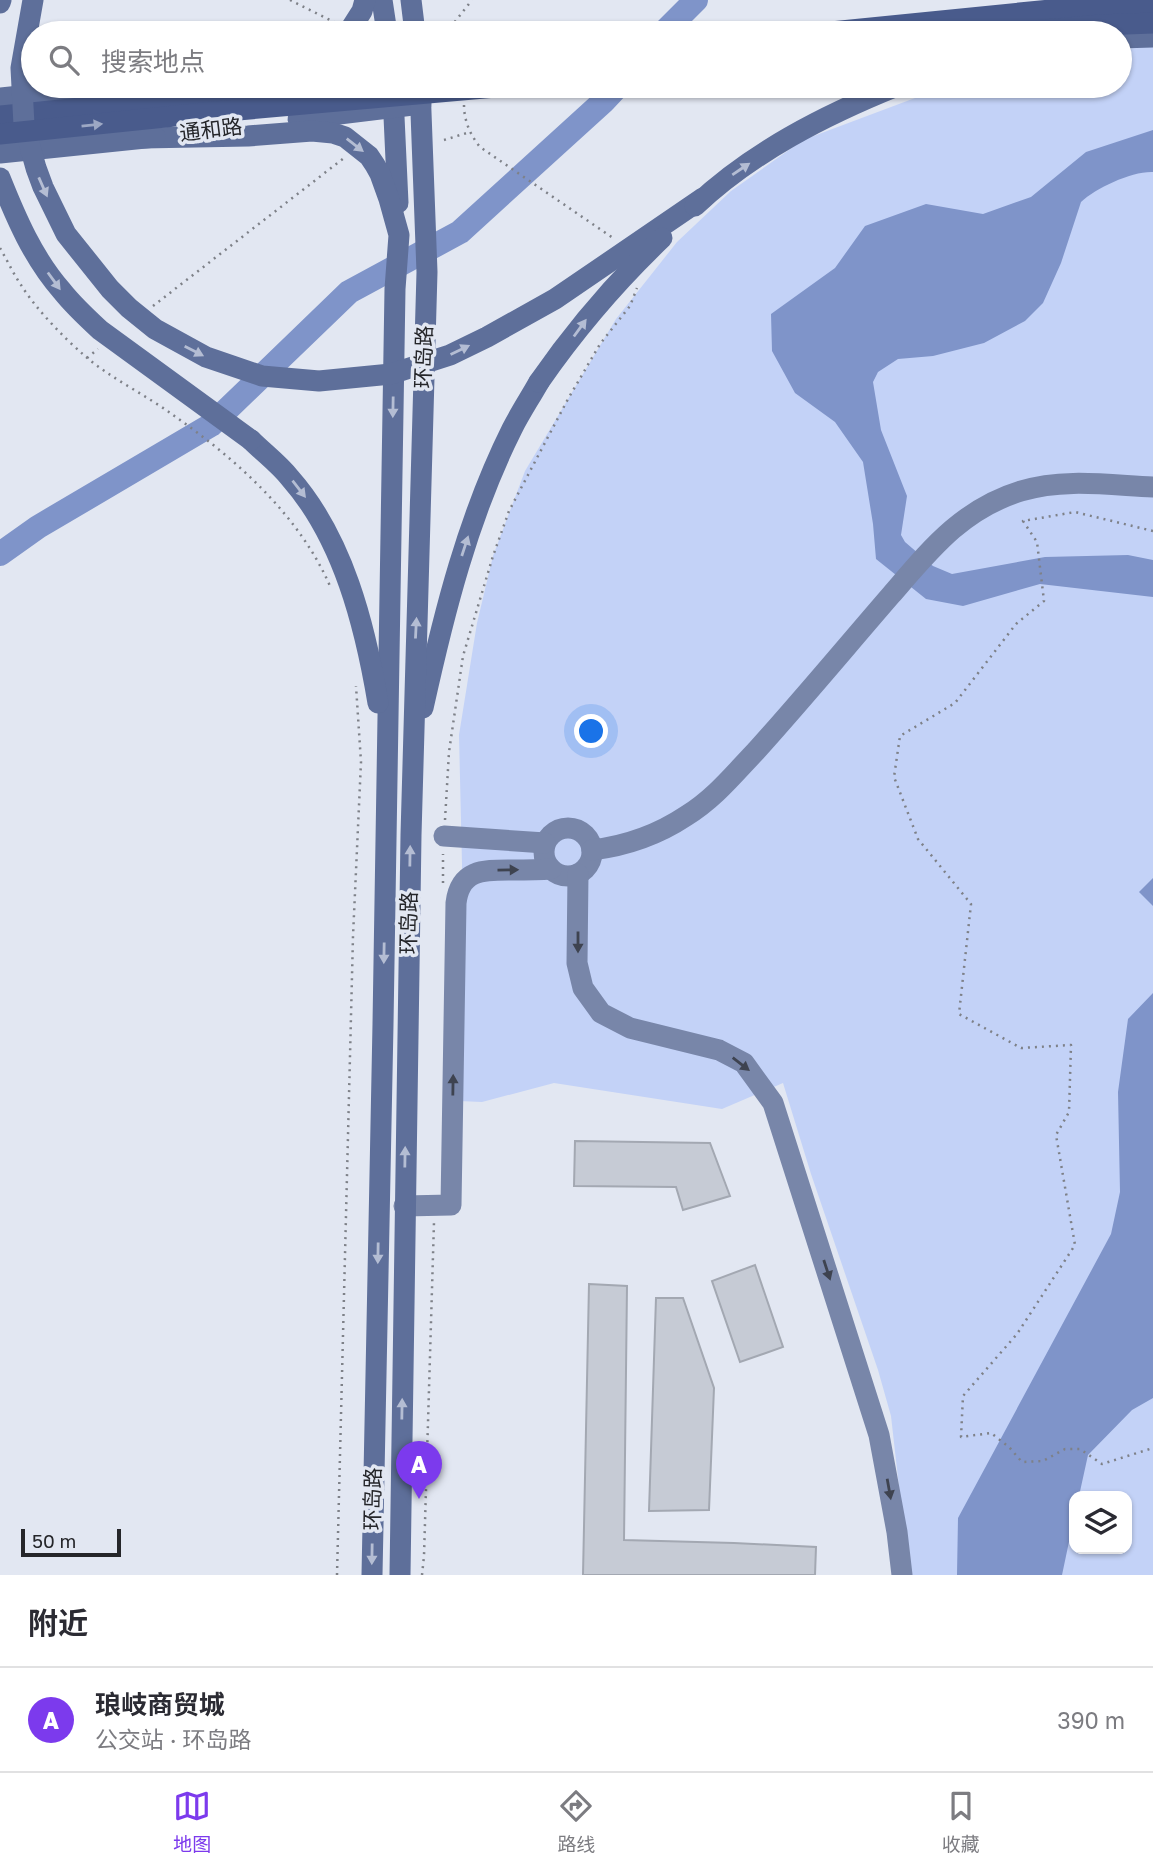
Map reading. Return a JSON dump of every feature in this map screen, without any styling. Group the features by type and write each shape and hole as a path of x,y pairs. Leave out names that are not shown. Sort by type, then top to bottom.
{"highway":[{"path":"939,21 1057,9 1153,5"},
{"path":"1132,23 1153,23"},
{"path":"0,116 179,98"},
{"path":"0,134 373,98"}],"main road":[{"path":"29,21 33,0"},
{"path":"350,21 362,11 365,0"},
{"path":"382,0 385,21"},
{"path":"411,0 420,21"},
{"path":"1132,38 1153,37"},
{"path":"0,98 21,96"},
{"path":"23,98 24,125 36,168 66,234 110,289 129,308 155,329 206,357 262,376 319,382 391,374 450,355 487,337 555,299 789,138 845,107 867,98"},
{"path":"394,98 399,235"},
{"name":"通和路","path":"0,153 394,108 415,98"},
{"name":"环岛路","path":"400,1575 412,755 427,272 421,98"},
{"path":"143,138 333,132 345,137 369,156 375,165 389,199 399,235"},
{"path":"0,178 37,258 60,290 79,310 100,330 251,440 289,477 310,503 346,576 361,618 387,756"},
{"path":"412,755 443,618 472,524 512,428 539,382 595,307 703,198"},
{"name":"环岛路","path":"372,1575 395,289 399,235"}],"street":[{"path":"592,850 657,831 687,816 710,799 783,722 926,554 969,516 1022,491 1051,485 1153,487"},
{"path":"404,1206 450,1205 456,903 459,890 466,880 480,871 551,869 564,876 578,874 589,865 592,850 587,837 575,828 554,832 545,844 544,857 551,869"},
{"path":"444,836 545,844"},
{"path":"578,874 578,963 583,988 601,1013 630,1028 719,1049 744,1063 773,1102 879,1435 902,1575"}],"path":[{"path":"290,0 329,21"},
{"path":"456,21 472,0"},
{"path":"464,98 464,111 470,132 480,147 546,194"},
{"path":"444,139 470,132"},
{"path":"153,307 350,153"},
{"path":"0,247 22,287 58,331 87,358 174,415 236,464 298,528 323,568 333,593"},
{"path":"87,358 98,349"},
{"path":"1153,531 1075,512 1023,521 1037,542 1044,601 1016,624 955,704 900,736 894,777 918,839 971,904 959,1014 1021,1048 1071,1045 1069,1112 1056,1135 1075,1245 1017,1334 963,1396 961,1437 990,1433 1009,1447 1022,1462 1043,1461 1065,1449 1080,1450 1102,1464 1153,1448"},
{"path":"337,1575 353,936 361,762 356,678"}],"shaded area":[{"path":"1153,46 1153,1575 909,1575 891,1416 783,1083 722,1109 554,1083 482,1102 459,1101 462,864 459,735 477,623 493,556 525,471 616,319 677,242 731,191 803,140 915,98 1132,98 1132,48"},
{"path":"1153,130 1153,172 1135,174 1115,181 1081,202 1061,263 1043,303 1025,321 984,343 933,356 898,359 878,372 873,382 881,430 907,496 901,535 905,542 933,566 952,574 1045,557 1128,555 1153,560 1153,597 1040,584 963,606 926,599 876,559 863,462 835,422 795,393 772,351 771,314 835,268 865,226 926,204 983,214 1031,197 1086,152"},
{"path":"1153,878 1153,906 1139,892"},
{"path":"1153,993 1153,1398 1132,1410 1088,1455 1080,1491 1069,1491 1069,1542 1062,1575 957,1575 958,1518 1111,1234 1120,1192 1118,1092 1128,1019"}],"building":[{"path":"575,1141 710,1143 730,1196 683,1210 676,1187 574,1186"},
{"path":"755,1265 783,1347 740,1362 712,1281"},
{"path":"589,1284 627,1286 624,1540 816,1547 815,1575 583,1575"},
{"path":"656,1298 683,1298 714,1388 709,1510 649,1511"}],"waterway":[{"path":"675,21 696,0"},
{"path":"0,554 38,527 211,425 349,292 460,232 607,98"}],"place":[{"name":"琅岐商贸城","path":"419,1499"}]}
